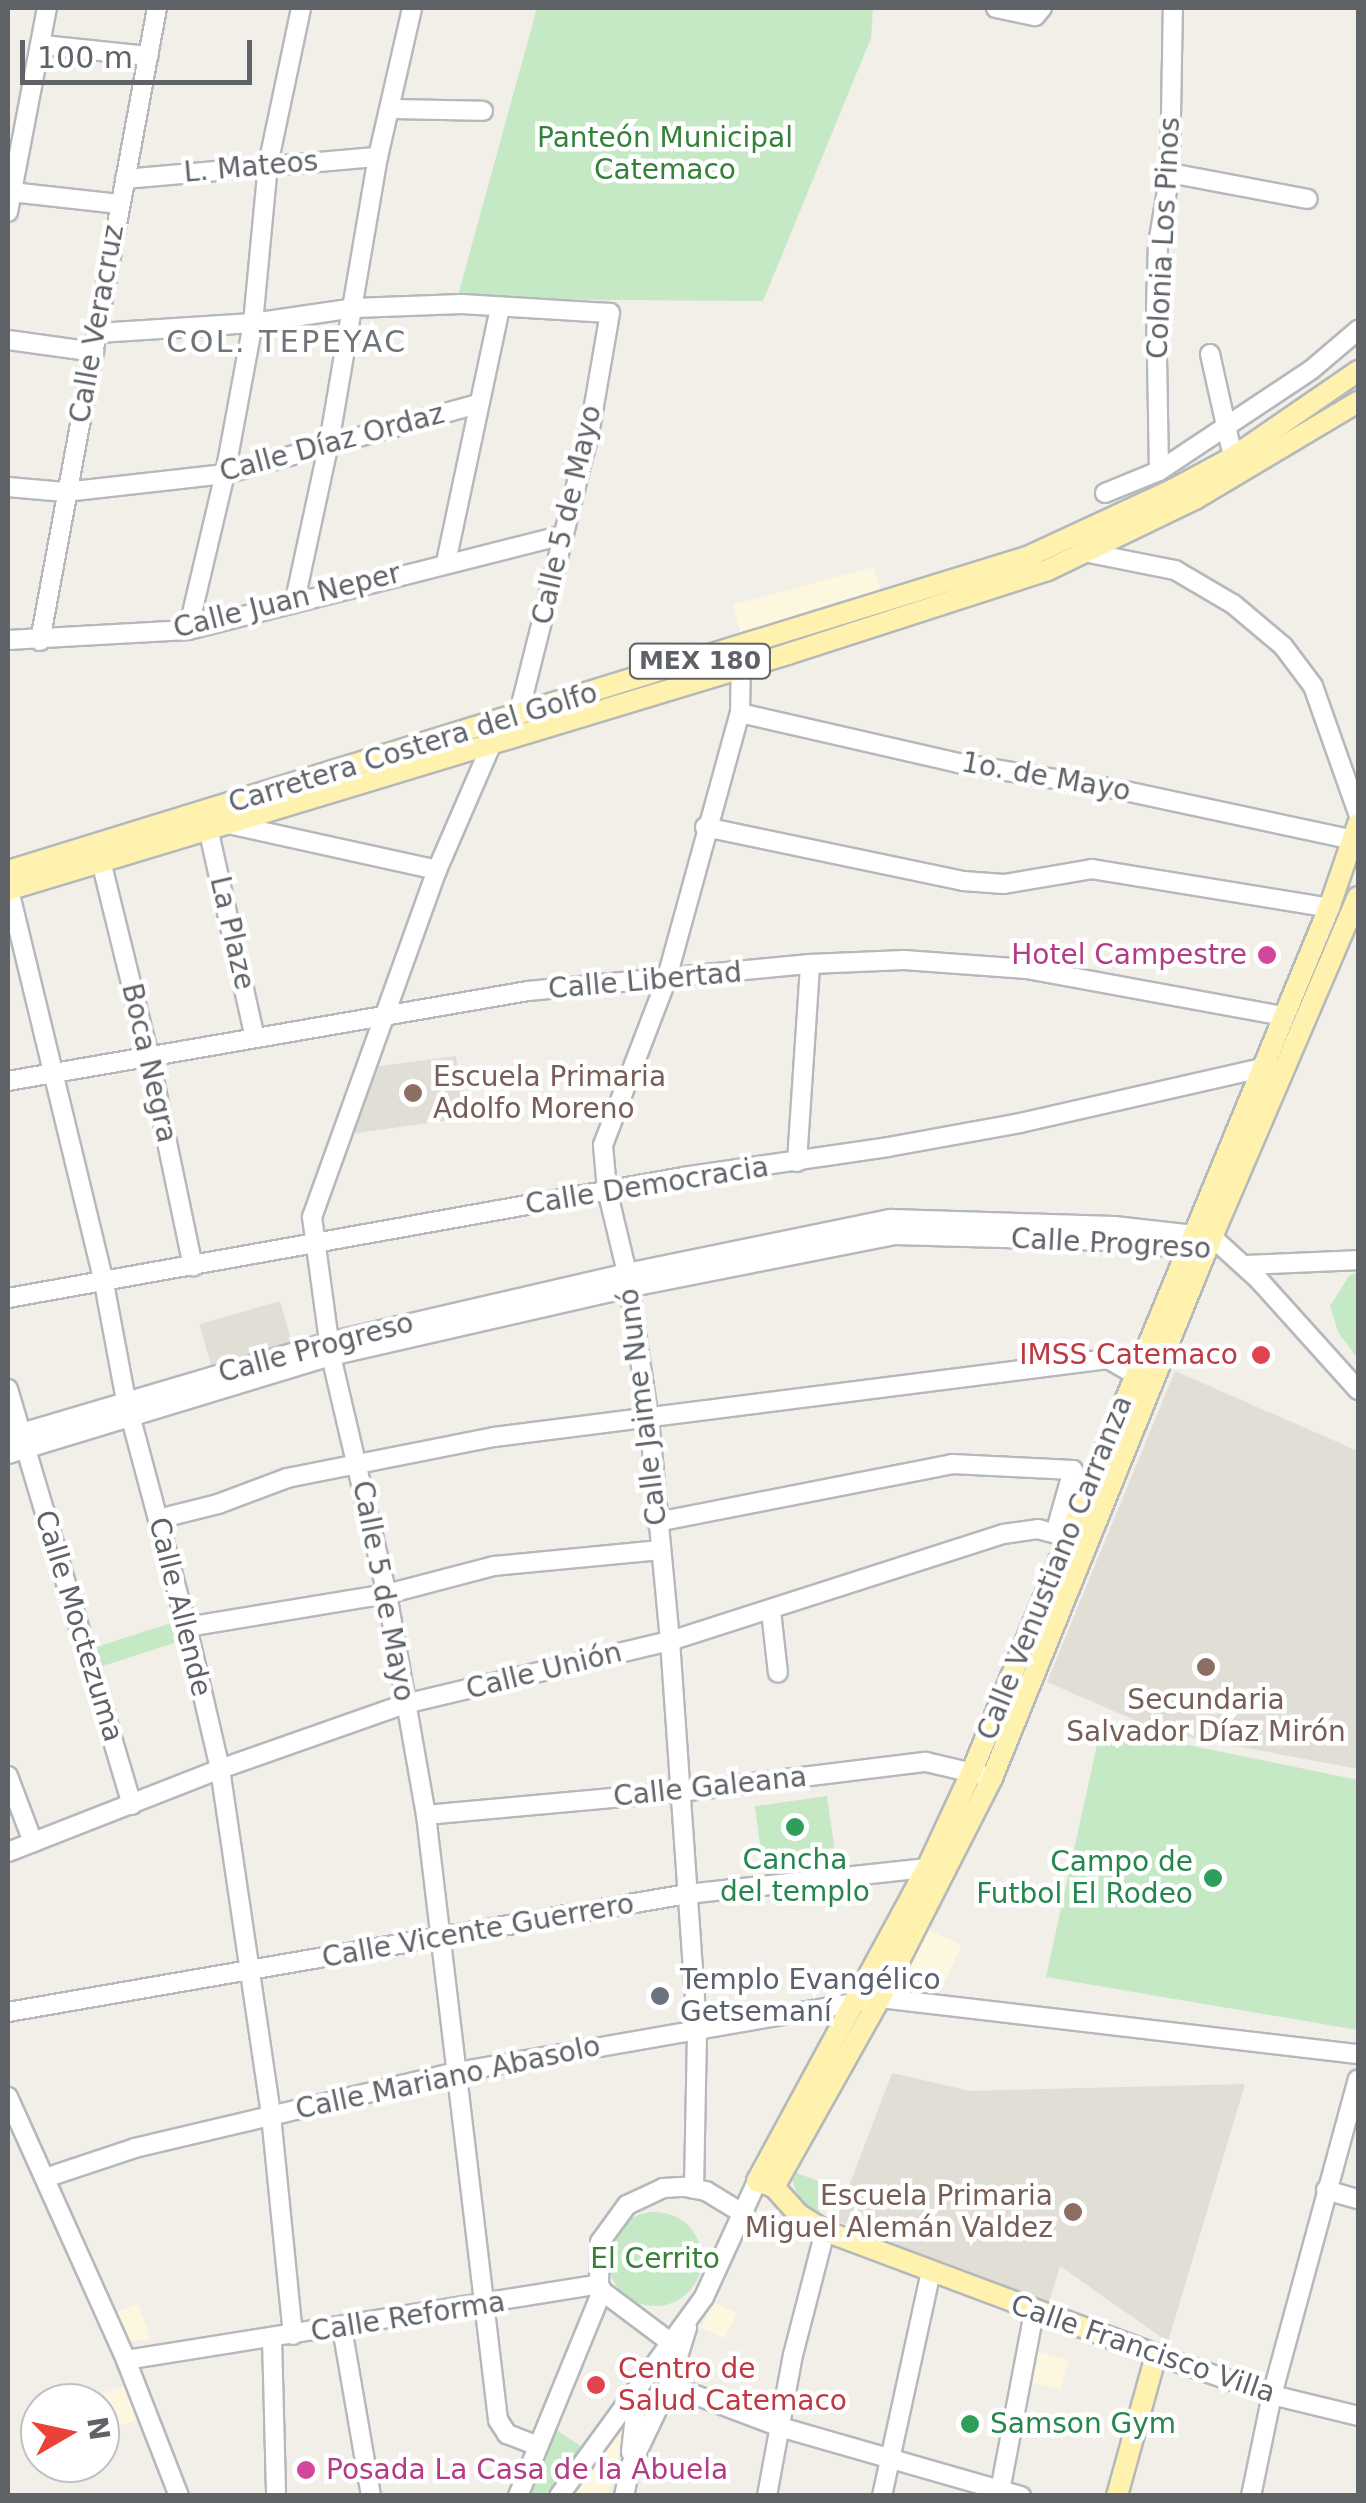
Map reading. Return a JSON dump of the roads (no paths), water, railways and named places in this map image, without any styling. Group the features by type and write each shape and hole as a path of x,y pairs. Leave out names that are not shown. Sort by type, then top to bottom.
{"main road":[{"name":"Carretera Costera del Golfo","path":"8,884 101,861 492,743 1027,557 1238,464 1358,371"},
{"name":"Carretera Costera del Golfo","path":"8,884 518,716 741,658 1048,570 1358,402"},
{"name":"Calle Venustiano Carranza","path":"765,2184 880,1998 950,1866 1061,1533 1134,1374 1206,1244 1262,1068 1329,908 1356,832"},
{"name":"Calle Venustiano Carranza","path":"765,2184 856,2000 982,1775 1088,1544 1206,1244 1284,1075 1358,896"},
{"name":"Calle Francisco Villa","path":"765,2184 798,2214 825,2231 1156,2355"},
{"path":"1118,2496 1156,2355"}],"street":[{"path":"47,8 9,200 119,204"},
{"name":"Calle Veracruz","path":"40,641 157,8"},
{"path":"188,630 225,474 253,323 268,165 301,8"},
{"path":"295,600 329,443 378,157 412,8"},
{"path":"996,8 1040,11"},
{"name":"Colonia Los Pinos","path":"1159,471 1158,260 1170,173 1173,8"},
{"path":"42,45 148,56"},
{"path":"391,109 483,111"},
{"name":"L. Mateos","path":"125,179 378,157"},
{"path":"1170,173 1308,199"},
{"path":"8,340 96,342 354,308 500,307 446,562"},
{"name":"Calle 5 de Mayo","path":"500,307 610,313 589,434 518,716"},
{"path":"1105,493 1159,471 1226,429 1358,330"},
{"path":"1210,354 1238,464"},
{"name":"Calle Díaz Ordaz","path":"8,487 65,492 225,474 477,404"},
{"name":"Calle Juan Neper","path":"8,640 188,630 564,535"},
{"path":"1084,552 1174,570 1233,604 1283,646 1314,686 1358,813"},
{"name":"Calle Jaime Nunó","path":"694,2189 697,2027 670,1640 649,1420 627,1280 607,1190 603,1145 666,980 705,827 740,713 741,658"},
{"name":"1o. de Mayo","path":"740,713 958,763 1356,832"},
{"name":"Calle 5 de Mayo","path":"492,743 438,870 312,1217 330,1349 386,1594 426,1816 498,2420 506,2434 538,2446"},
{"path":"217,826 438,870"},
{"name":"La Plaze","path":"217,826 255,1038"},
{"path":"705,827 963,882 1004,884 1092,868 1329,908"},
{"name":"Boca Negra","path":"101,861 149,1056 193,1266"},
{"name":"Calle Allende","path":"8,884 104,1283 128,1407 188,1627 220,1769 246,1971 271,2115 293,2335"},
{"name":"Calle Libertad","path":"8,1082 528,991 810,964 904,960 1027,969 1284,1016"},
{"path":"797,1162 810,964"},
{"path":"1262,1068 1284,1075"},
{"name":"Calle Democracia","path":"8,1298 607,1190 1020,1123 1262,1068"},
{"name":"Calle Progreso","path":"15,1443 330,1349 627,1280 892,1227 1114,1226 1206,1244"},
{"path":"1206,1244 1244,1265 1358,1390"},
{"path":"1244,1265 1358,1260"},
{"path":"158,1519 218,1504 287,1478 494,1437 1108,1359 1134,1374"},
{"name":"Calle Moctezuma","path":"8,1389 15,1443 132,1806"},
{"path":"657,1522 952,1464 1073,1470 1061,1533"},
{"name":"Calle Unión","path":"8,1852 220,1769 405,1704 670,1640 771,1611 1003,1534 1061,1533 1088,1544"},
{"path":"188,1627 386,1594 494,1566 659,1550"},
{"path":"771,1611 778,1673"},
{"name":"Calle Galeana","path":"426,1816 680,1792 926,1762 982,1775"},
{"path":"8,1776 33,1842"},
{"name":"Calle Vicente Guerrero","path":"8,2012 442,1940 687,1894 950,1866"},
{"path":"880,1998 1358,2054"},
{"name":"Calle Mariano Abasolo","path":"45,2178 134,2148 457,2072 880,1998"},
{"path":"1250,2496 1272,2395 1358,2079"},
{"path":"8,2097 126,2360 179,2496"},
{"path":"559,2496 704,2297 742,2212 765,2184"},
{"path":"518,2496 600,2288 600,2242 626,2205 663,2188 694,2189 742,2212"},
{"path":"1326,2190 1358,2199"},
{"path":"766,2496 825,2231"},
{"path":"882,2496 931,2272"},
{"path":"600,2288 670,2342"},
{"name":"Calle Reforma","path":"126,2360 600,2288"},
{"path":"1000,2493 1034,2312"},
{"path":"630,2467 669,2385 692,2313"},
{"path":"342,2328 371,2496"},
{"path":"272,2338 276,2496"},
{"name":"Calle Francisco Villa","path":"1156,2355 1272,2395 1358,2416"},
{"path":"669,2385 780,2427 1021,2496"},
{"path":"624,2496 638,2388"}],"place":[{"name":"Hotel Campestre","path":"1267,955"},
{"name":"Escuela Primaria Adolfo Moreno","path":"413,1093"},
{"name":"IMSS Catemaco","path":"1261,1355"},
{"name":"Secundaria Salvador Díaz Mirón","path":"1206,1667"},
{"name":"Cancha del templo","path":"795,1827"},
{"name":"Campo de Futbol El Rodeo","path":"1213,1878"},
{"name":"Templo Evangélico Getsemaní","path":"660,1996"},
{"name":"Escuela Primaria Miguel Alemán Valdez","path":"1073,2212"},
{"name":"Centro de Salud Catemaco","path":"596,2385"},
{"name":"Samson Gym","path":"970,2424"},
{"name":"Posada La Casa de la Abuela","path":"306,2470"}],"district":[{"name":"COL. TEPEYAC","path":"287,342"}],"park label":[{"name":"Panteón Municipal Catemaco","path":"665,154"},
{"name":"El Cerrito","path":"655,2259"}]}
